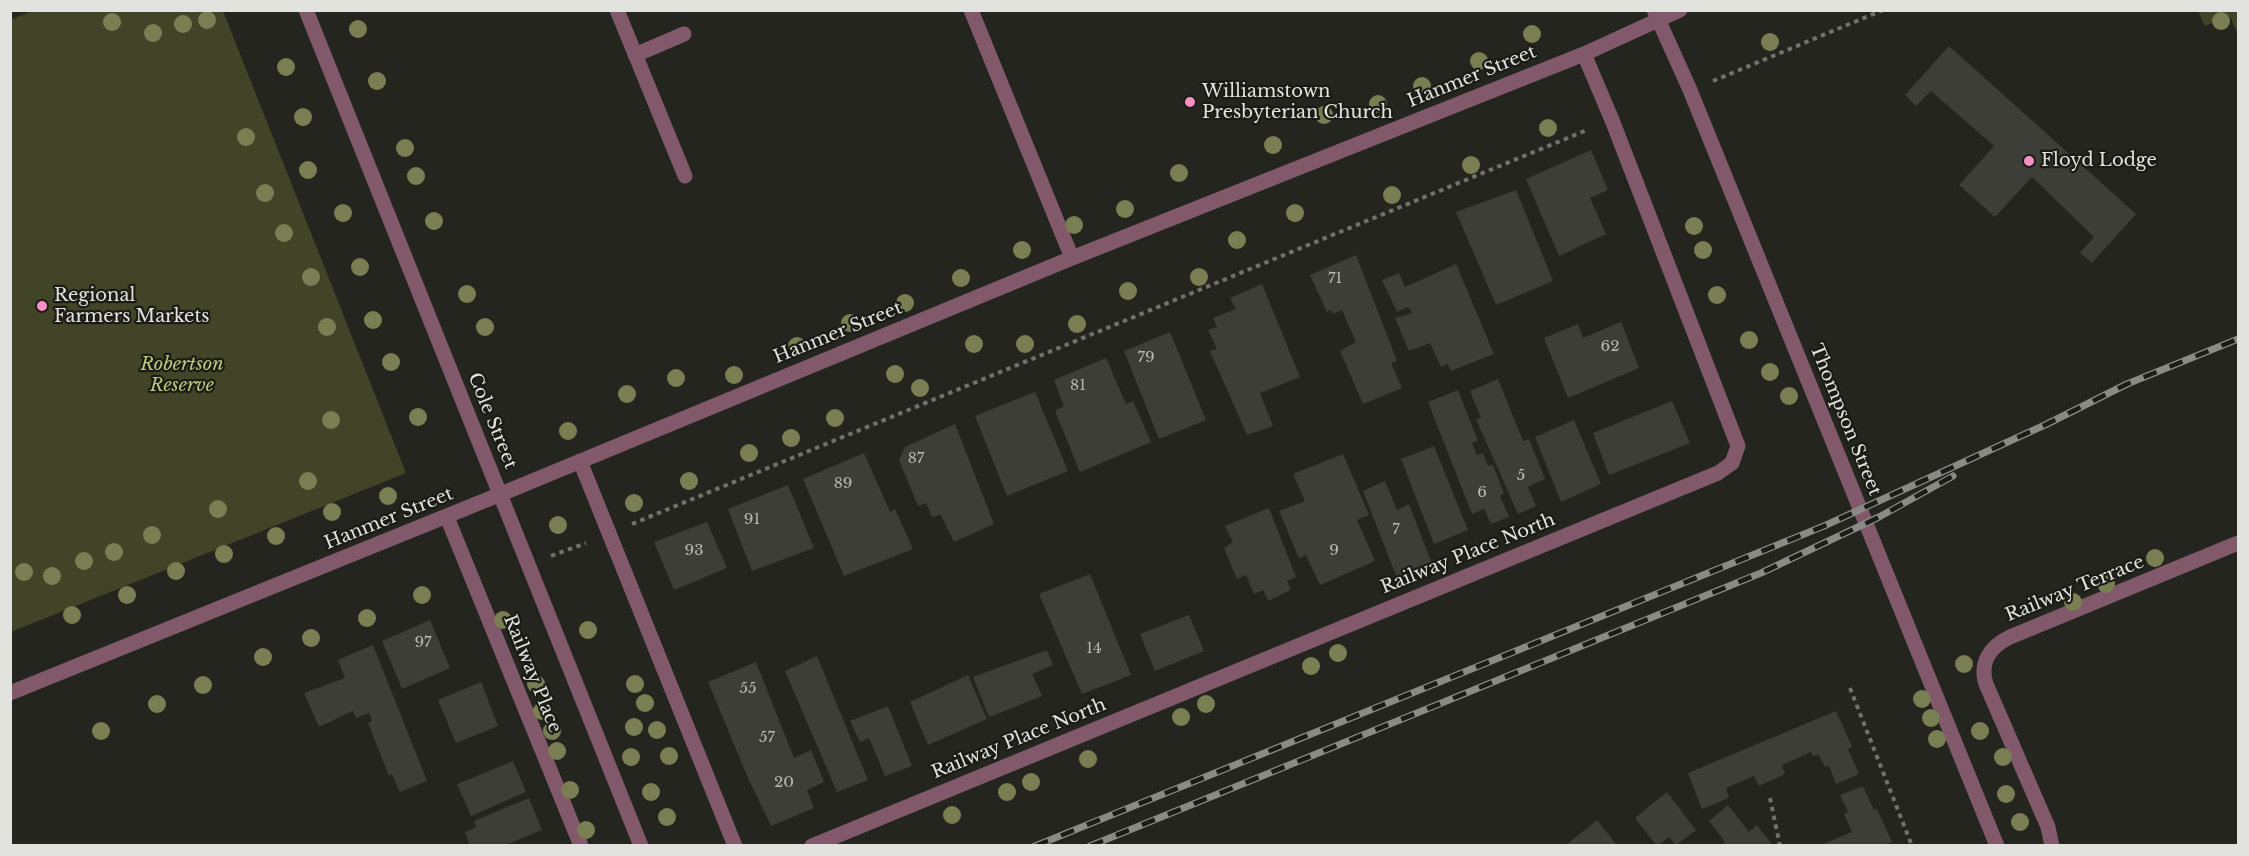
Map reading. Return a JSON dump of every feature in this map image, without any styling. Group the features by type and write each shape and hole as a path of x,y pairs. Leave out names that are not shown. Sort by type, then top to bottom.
{"street":[{"name":"Cole Street","path":"306,10 641,846"},
{"path":"617,10 685,176"},
{"path":"971,10 1072,258"},
{"name":"Hanmer Street","path":"10,693 501,495 580,460 1072,258 1584,54 1656,15 1680,10"},
{"name":"Thompson Street","path":"1656,15 1690,90 1997,846"},
{"path":"635,55 684,34"},
{"name":"Railway Place North","path":"812,846 1718,473 1732,463 1738,446 1612,120 1584,54"},
{"path":"580,460 735,846"},
{"name":"Railway Place","path":"447,517 581,846"},
{"name":"Railway Terrace","path":"2052,846 2048,827 1986,684 1983,671 1988,656 1997,644 2010,637 2238,543"}],"path":[{"path":"1690,90 1883,10"},
{"path":"530,566 1612,120"},
{"path":"1850,688 1912,846"},
{"path":"1770,798 1780,846"}],"green space":[{"name":"Robertson Reserve","path":"34,10 223,11 406,473 11,632 10,20"},
{"path":"2198,11 2238,11 2238,35 2230,16 2205,26"}],"building":[{"name":"Floyd Lodge","path":"1949,46 2136,214 2092,263 2080,253 2094,237 2032,177 1995,217 1959,185 1994,146 1931,91 1916,106 1905,95"},
{"path":"1591,150 1608,190 1590,198 1606,234 1559,256 1526,179"},
{"path":"1516,190 1553,281 1496,305 1456,212"},
{"path":"1356,255 1397,361 1391,363 1402,388 1363,404 1340,351 1356,342 1342,310 1333,314 1331,310 1327,312 1310,275"},
{"path":"1456,264 1494,354 1451,371 1448,364 1441,367 1430,343 1409,351 1395,318 1412,313 1408,307 1397,312 1382,280 1399,273 1405,287"},
{"path":"1262,284 1300,377 1260,393 1273,426 1247,435 1210,351 1217,349 1208,330 1217,327 1213,318 1236,309 1230,298"},
{"path":"1621,322 1639,368 1568,398 1544,338 1578,324 1583,338"},
{"path":"1170,332 1206,420 1159,439 1124,351"},
{"path":"1106,358 1126,404 1133,401 1151,442 1080,472 1055,411 1064,406 1054,380"},
{"path":"1498,379 1523,441 1529,439 1545,479 1528,487 1536,506 1518,514 1476,419 1481,418 1470,391"},
{"path":"1458,390 1478,441 1472,443 1477,455 1483,453 1488,466 1493,465 1504,493 1500,496 1509,517 1491,524 1484,509 1472,514 1428,402"},
{"path":"1035,392 1068,471 1007,496 975,416"},
{"path":"1672,401 1690,443 1609,475 1593,433"},
{"path":"1574,420 1601,484 1561,502 1535,437"},
{"path":"955,424 994,524 954,542 941,515 932,517 926,503 918,506 899,460 905,447"},
{"path":"1434,446 1468,530 1434,544 1401,459"},
{"path":"864,453 890,512 895,509 913,549 844,576 803,479"},
{"path":"1343,454 1369,515 1357,520 1375,561 1320,585 1306,555 1299,558 1279,511 1305,501 1293,474"},
{"path":"1385,481 1397,510 1409,504 1432,564 1397,578 1363,491"},
{"path":"788,485 814,548 752,571 728,509"},
{"path":"1269,508 1296,577 1287,581 1291,590 1268,601 1263,590 1254,594 1246,575 1237,579 1224,548 1233,542 1225,526"},
{"path":"707,522 727,568 674,590 654,542"},
{"path":"1090,574 1131,675 1082,694 1039,594"},
{"path":"1189,615 1204,651 1155,671 1140,634"},
{"path":"430,620 450,668 402,689 382,641"},
{"path":"373,645 427,781 400,792 392,774 389,776 368,723 372,721 369,713 356,718 353,711 319,727 304,693 345,678 338,660"},
{"path":"1047,650 1053,665 1032,674 1042,696 989,717 973,677"},
{"path":"817,656 868,780 837,792 785,671"},
{"path":"756,662 794,758 811,750 824,782 807,790 814,808 771,826 748,778 708,682"},
{"path":"968,675 987,719 928,745 910,702"},
{"path":"481,682 498,726 456,743 438,700"},
{"path":"888,706 912,766 885,776 869,738 860,742 850,721"},
{"path":"1836,711 1852,747 1848,749 1859,774 1836,784 1829,766 1825,767 1819,755 1813,756 1811,752 1782,765 1785,774 1759,786 1754,776 1726,788 1729,798 1702,809 1688,773"},
{"path":"513,761 526,792 471,816 457,784"},
{"path":"1863,786 1874,810 1877,809 1892,842 1883,846 1818,846 1852,832 1844,814 1848,812 1840,795"},
{"path":"1667,792 1696,830 1676,845 1669,837 1657,846 1635,818"},
{"path":"529,798 542,830 503,846 470,846 465,832 476,827 474,821"},
{"path":"1728,805 1749,832 1757,825 1773,846 1721,846 1725,842 1709,821"},
{"path":"1597,820 1616,844 1565,846"}],"railway":[{"path":"1035,846 1824,526 2047,424 2127,384 2238,339"},
{"path":"1090,846 1761,573 1879,517 1953,476"}],"place":[{"name":"Williamstown Presbyterian Church","path":"1190,102"},
{"name":"Floyd Lodge","path":"2029,161"},
{"name":"Regional Farmers Markets","path":"42,306"}]}
